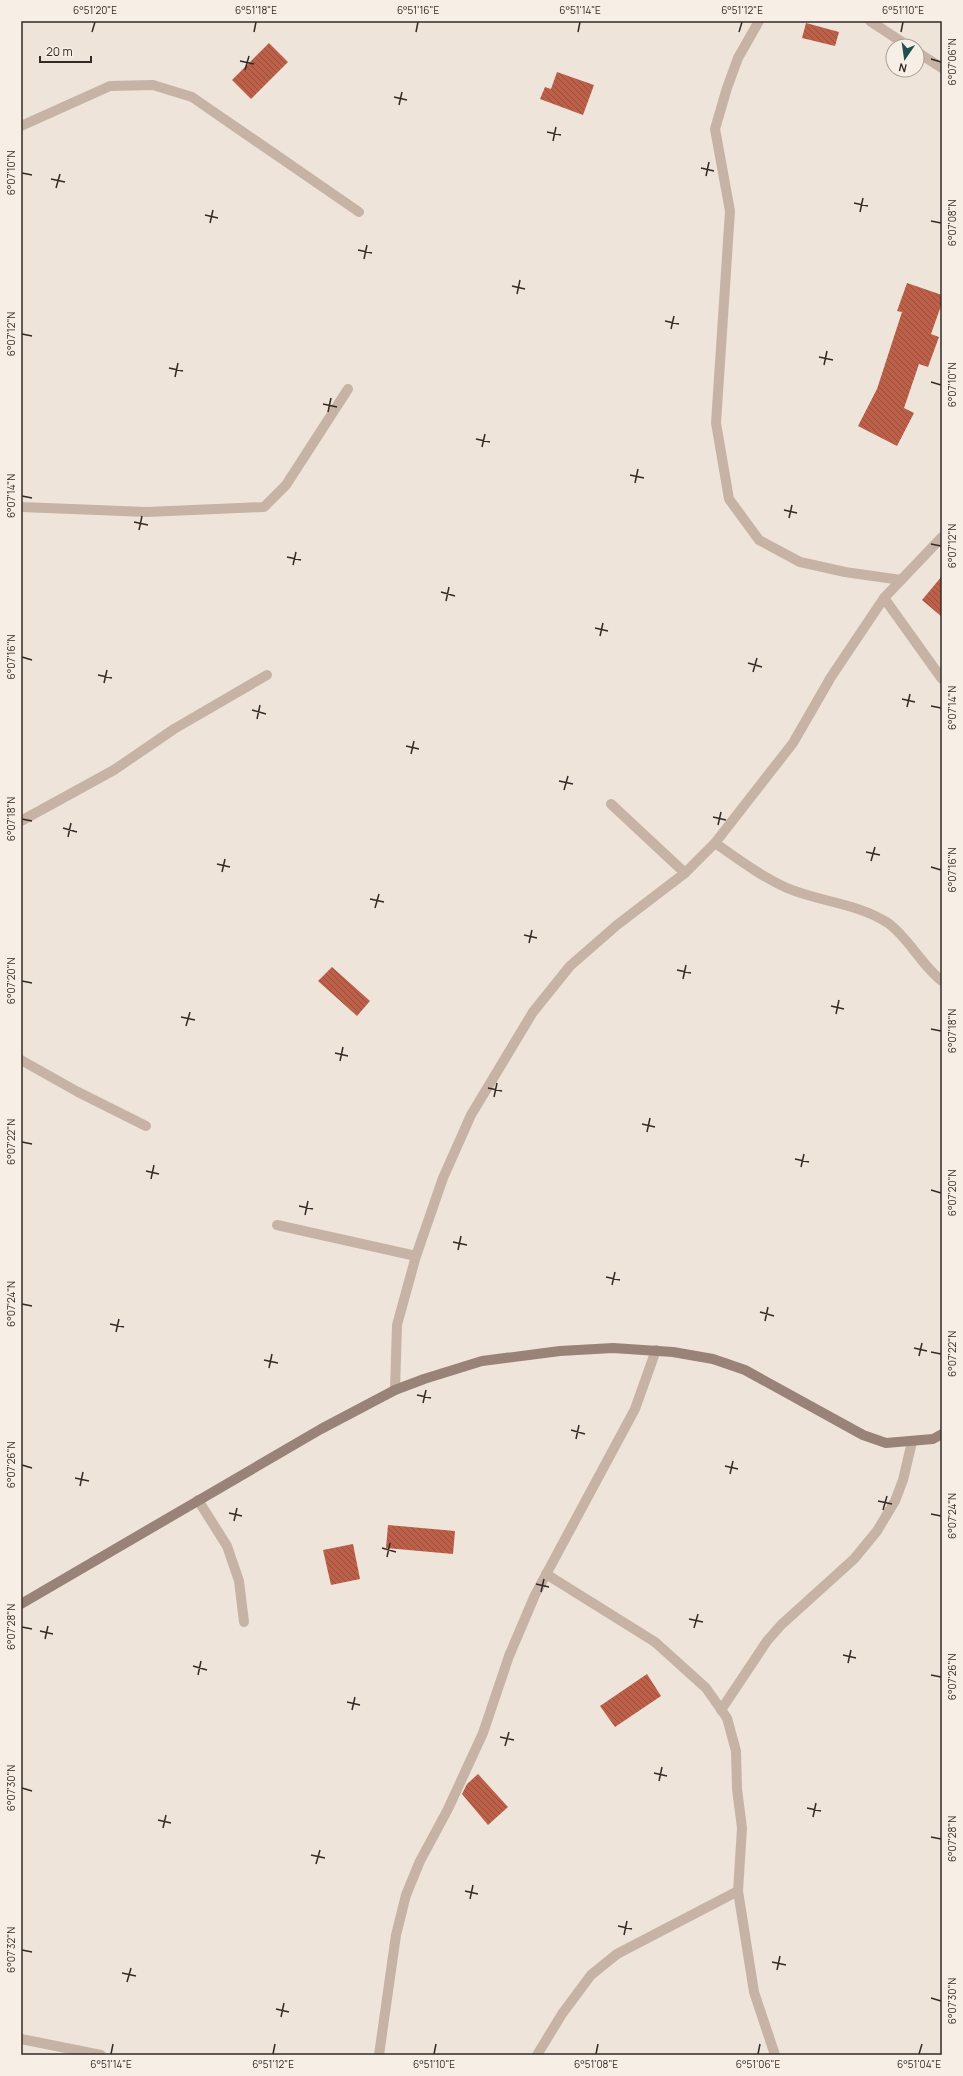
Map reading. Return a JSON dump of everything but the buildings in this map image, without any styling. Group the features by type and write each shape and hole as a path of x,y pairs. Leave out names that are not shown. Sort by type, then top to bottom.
{"main road":[{"path":"21,1604 320,1429 395,1390 424,1379 482,1361 560,1350 613,1348 656,1350 713,1359 745,1370 863,1435 886,1443 912,1442 933,1439 942,1434"}],"street":[{"path":"759,21 738,58 726,88 715,129 730,211 716,423 729,499 759,540 800,562 845,572 901,580"},
{"path":"870,21 896,38"},
{"path":"925,57 942,68"},
{"path":"21,126 110,86 153,85 192,97 359,212"},
{"path":"21,507 147,512 264,507 286,486 348,389"},
{"path":"395,1390 397,1325 416,1256 443,1178 471,1115 533,1012 570,966 617,925 685,873 715,843 793,743 831,677 884,598 942,537"},
{"path":"884,598 942,679"},
{"path":"21,821 114,770 174,729 267,675"},
{"path":"611,804 685,873"},
{"path":"715,843 757,871 788,888 860,908 889,924 942,981"},
{"path":"21,1060 78,1092 146,1126"},
{"path":"277,1225 416,1256"},
{"path":"379,2055 396,1935 406,1895 420,1861 448,1809 483,1732 510,1656 535,1595 635,1408 656,1350"},
{"path":"721,1710 767,1641 781,1625 854,1560 877,1531 895,1501 903,1480 912,1442"},
{"path":"198,1500 227,1546 239,1581 244,1622"},
{"path":"546,1574 655,1642 706,1688 727,1718 736,1751 737,1789 742,1828 738,1891 754,1992 775,2055"},
{"path":"537,2055 562,2014 591,1975 617,1954 738,1891"},
{"path":"21,2038 101,2055"}]}
